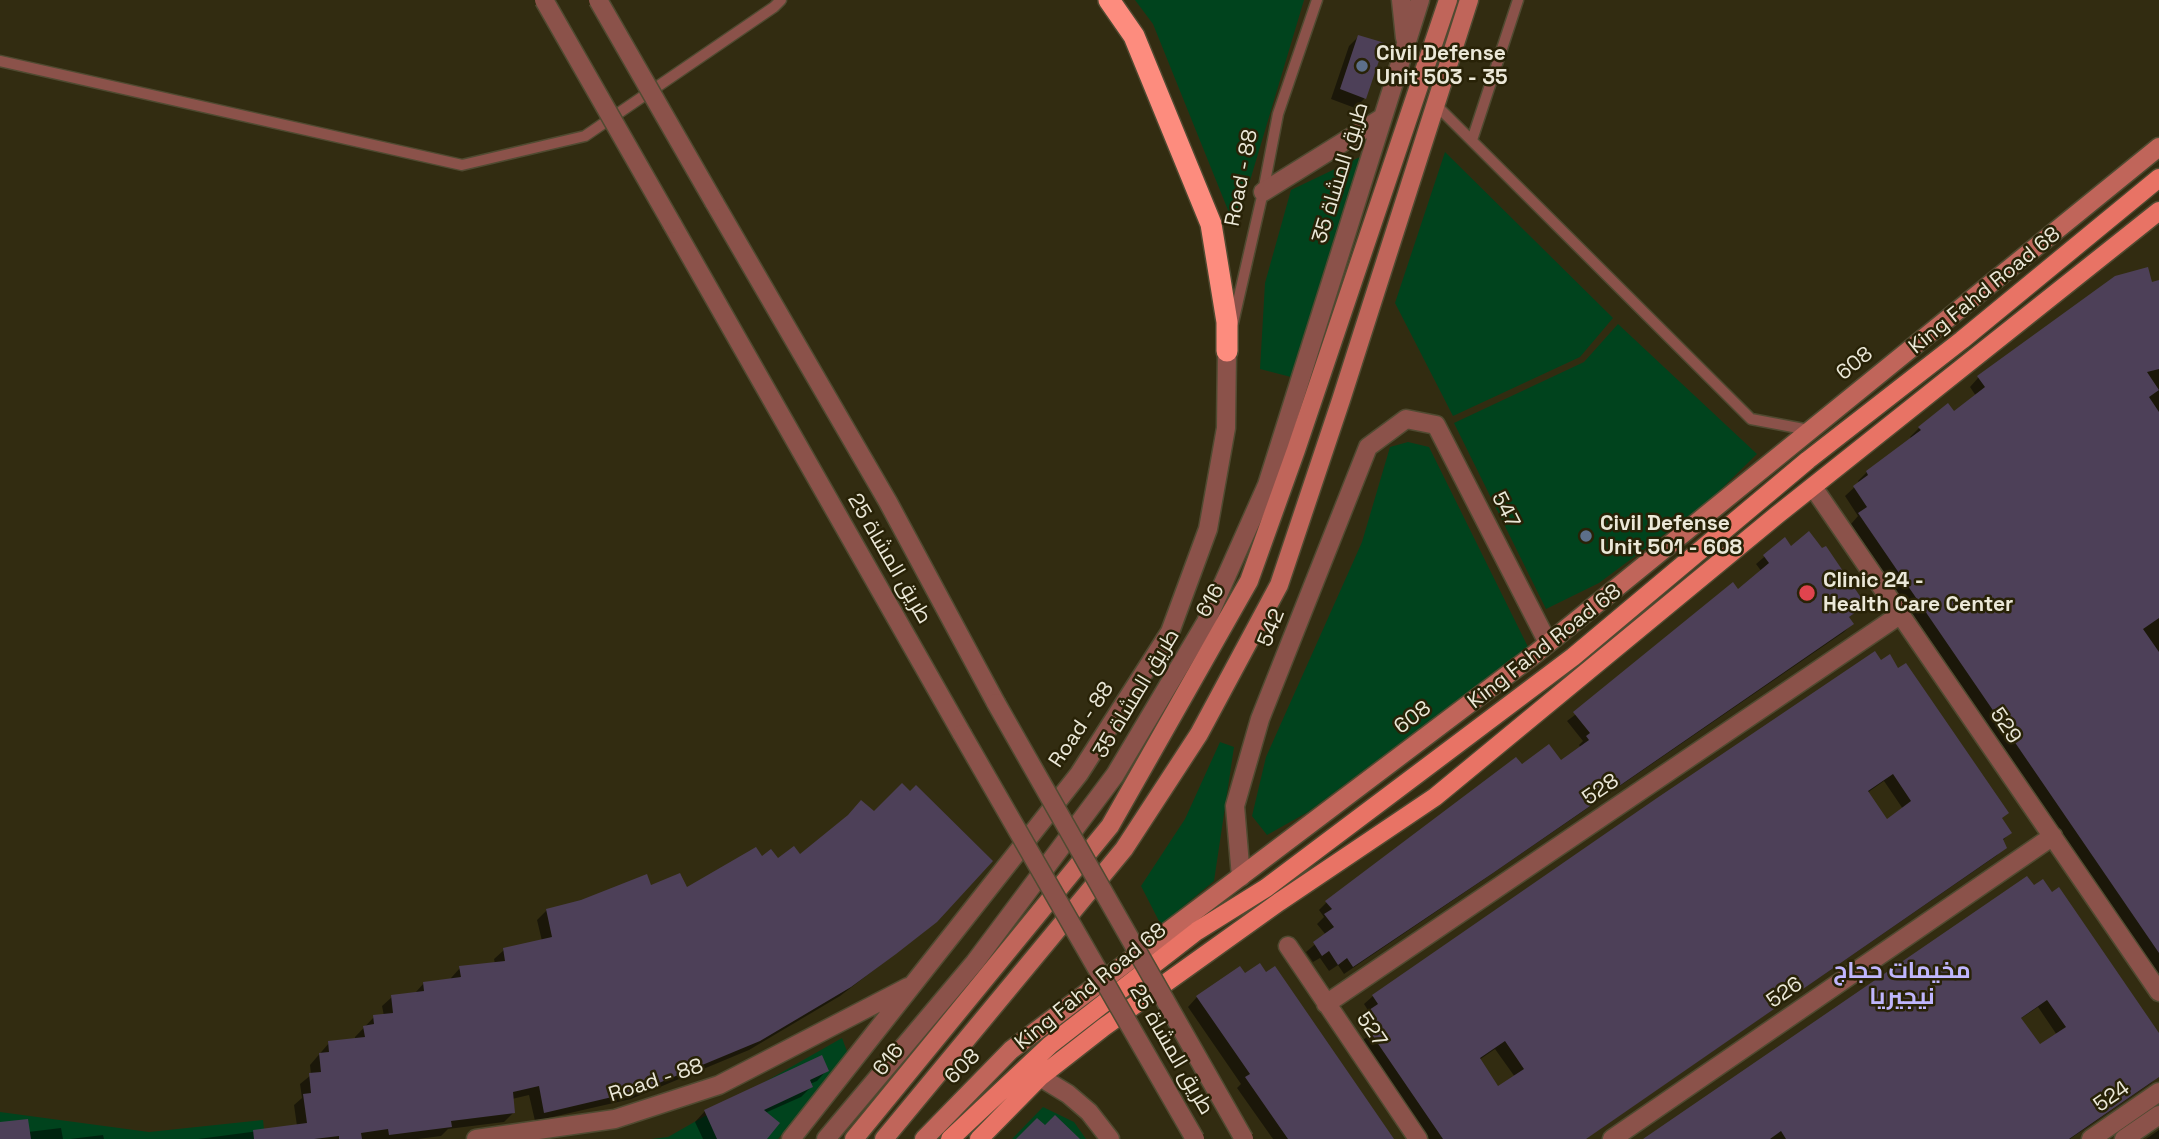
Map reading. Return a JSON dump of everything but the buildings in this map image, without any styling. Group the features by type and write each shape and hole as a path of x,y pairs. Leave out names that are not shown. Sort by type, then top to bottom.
{"highway":[{"path":"1109,0 1134,36 1211,224 1227,322 1227,351"}],"main road":[{"name":"616","path":"854,1139 1110,826 1249,581 1448,0"},
{"path":"884,1139 1124,849 1199,734 1279,585 1469,0"},
{"name":"608","path":"924,1139 1011,1051 1548,643 2159,147"},
{"name":"King Fahd Road 68","path":"950,1139 1050,1045 1197,931 1266,888 1573,657 1808,460 1962,340 2159,178"},
{"name":"King Fahd Road 68","path":"979,1139 1040,1077 1104,1027 1279,902 1436,797 1813,487 2159,211"}],"street":[{"name":"طريق المشاة 25","path":"544,0 1195,1139"},
{"path":"598,0 888,502 996,703 1244,1139"},
{"path":"1401,0 1405,45"},
{"name":"طريق المشاة 35","path":"826,1139 975,962 1115,775 1206,622 1268,485 1420,0"},
{"path":"1263,192 1382,118"},
{"name":"Road - 88","path":"476,1139 615,1119 719,1085 914,984 1079,774 1170,632 1208,530 1226,428 1227,351"},
{"name":"547","path":"1406,419 1436,425 1548,643"},
{"name":"542","path":"1241,877 1235,806 1260,719 1368,447 1406,419"},
{"name":"529","path":"1813,487 2159,992"},
{"name":"528","path":"1326,1004 1901,614"},
{"name":"526","path":"1612,1139 2053,836"},
{"name":"527","path":"1288,946 1418,1139"},
{"path":"791,1139 914,984 938,1004"},
{"path":"1040,1077 1068,1094 1089,1112 1110,1139"},
{"name":"524","path":"2091,1139 2159,1092"},
{"name":"524","path":"2124,1139 2159,1115"}],"lane":[{"path":"0,61 462,164 585,136 781,0"},
{"name":"Road - 88","path":"1227,351 1278,114 1317,0"},
{"path":"1472,139 1518,0"},
{"path":"1436,105 1751,419 1810,430"}],"green space":[{"path":"1135,0 1304,0 1243,204 1230,215 1153,24"},
{"path":"1445,152 1613,318 1580,357 1453,416 1395,303"},
{"path":"1360,157 1291,377 1260,369 1265,283 1291,190"},
{"path":"1618,324 1757,454 1709,501 1599,583 1546,609 1454,423 1584,362"},
{"path":"1408,442 1429,447 1528,647 1308,812 1267,835 1252,816 1266,757 1362,542 1390,447"},
{"path":"1220,742 1234,747 1214,881 1161,925 1141,886 1185,819"},
{"path":"842,1038 848,1054 778,1139 651,1139 668,1137"},
{"path":"1043,1107 1074,1122 1086,1139 1012,1139"},
{"path":"0,1112 149,1132 263,1120 265,1139 0,1139"}],"place":[{"name":"Civil Defense Unit 503 - 35","path":"1362,66"},
{"name":"Civil Defense Unit 501 - 608","path":"1586,536"},
{"name":"Clinic 24 - Health Care Center","path":"1807,593"}],"district":[{"name":"مخيمات حجاج نيجيريا","path":"1902,985"}]}
